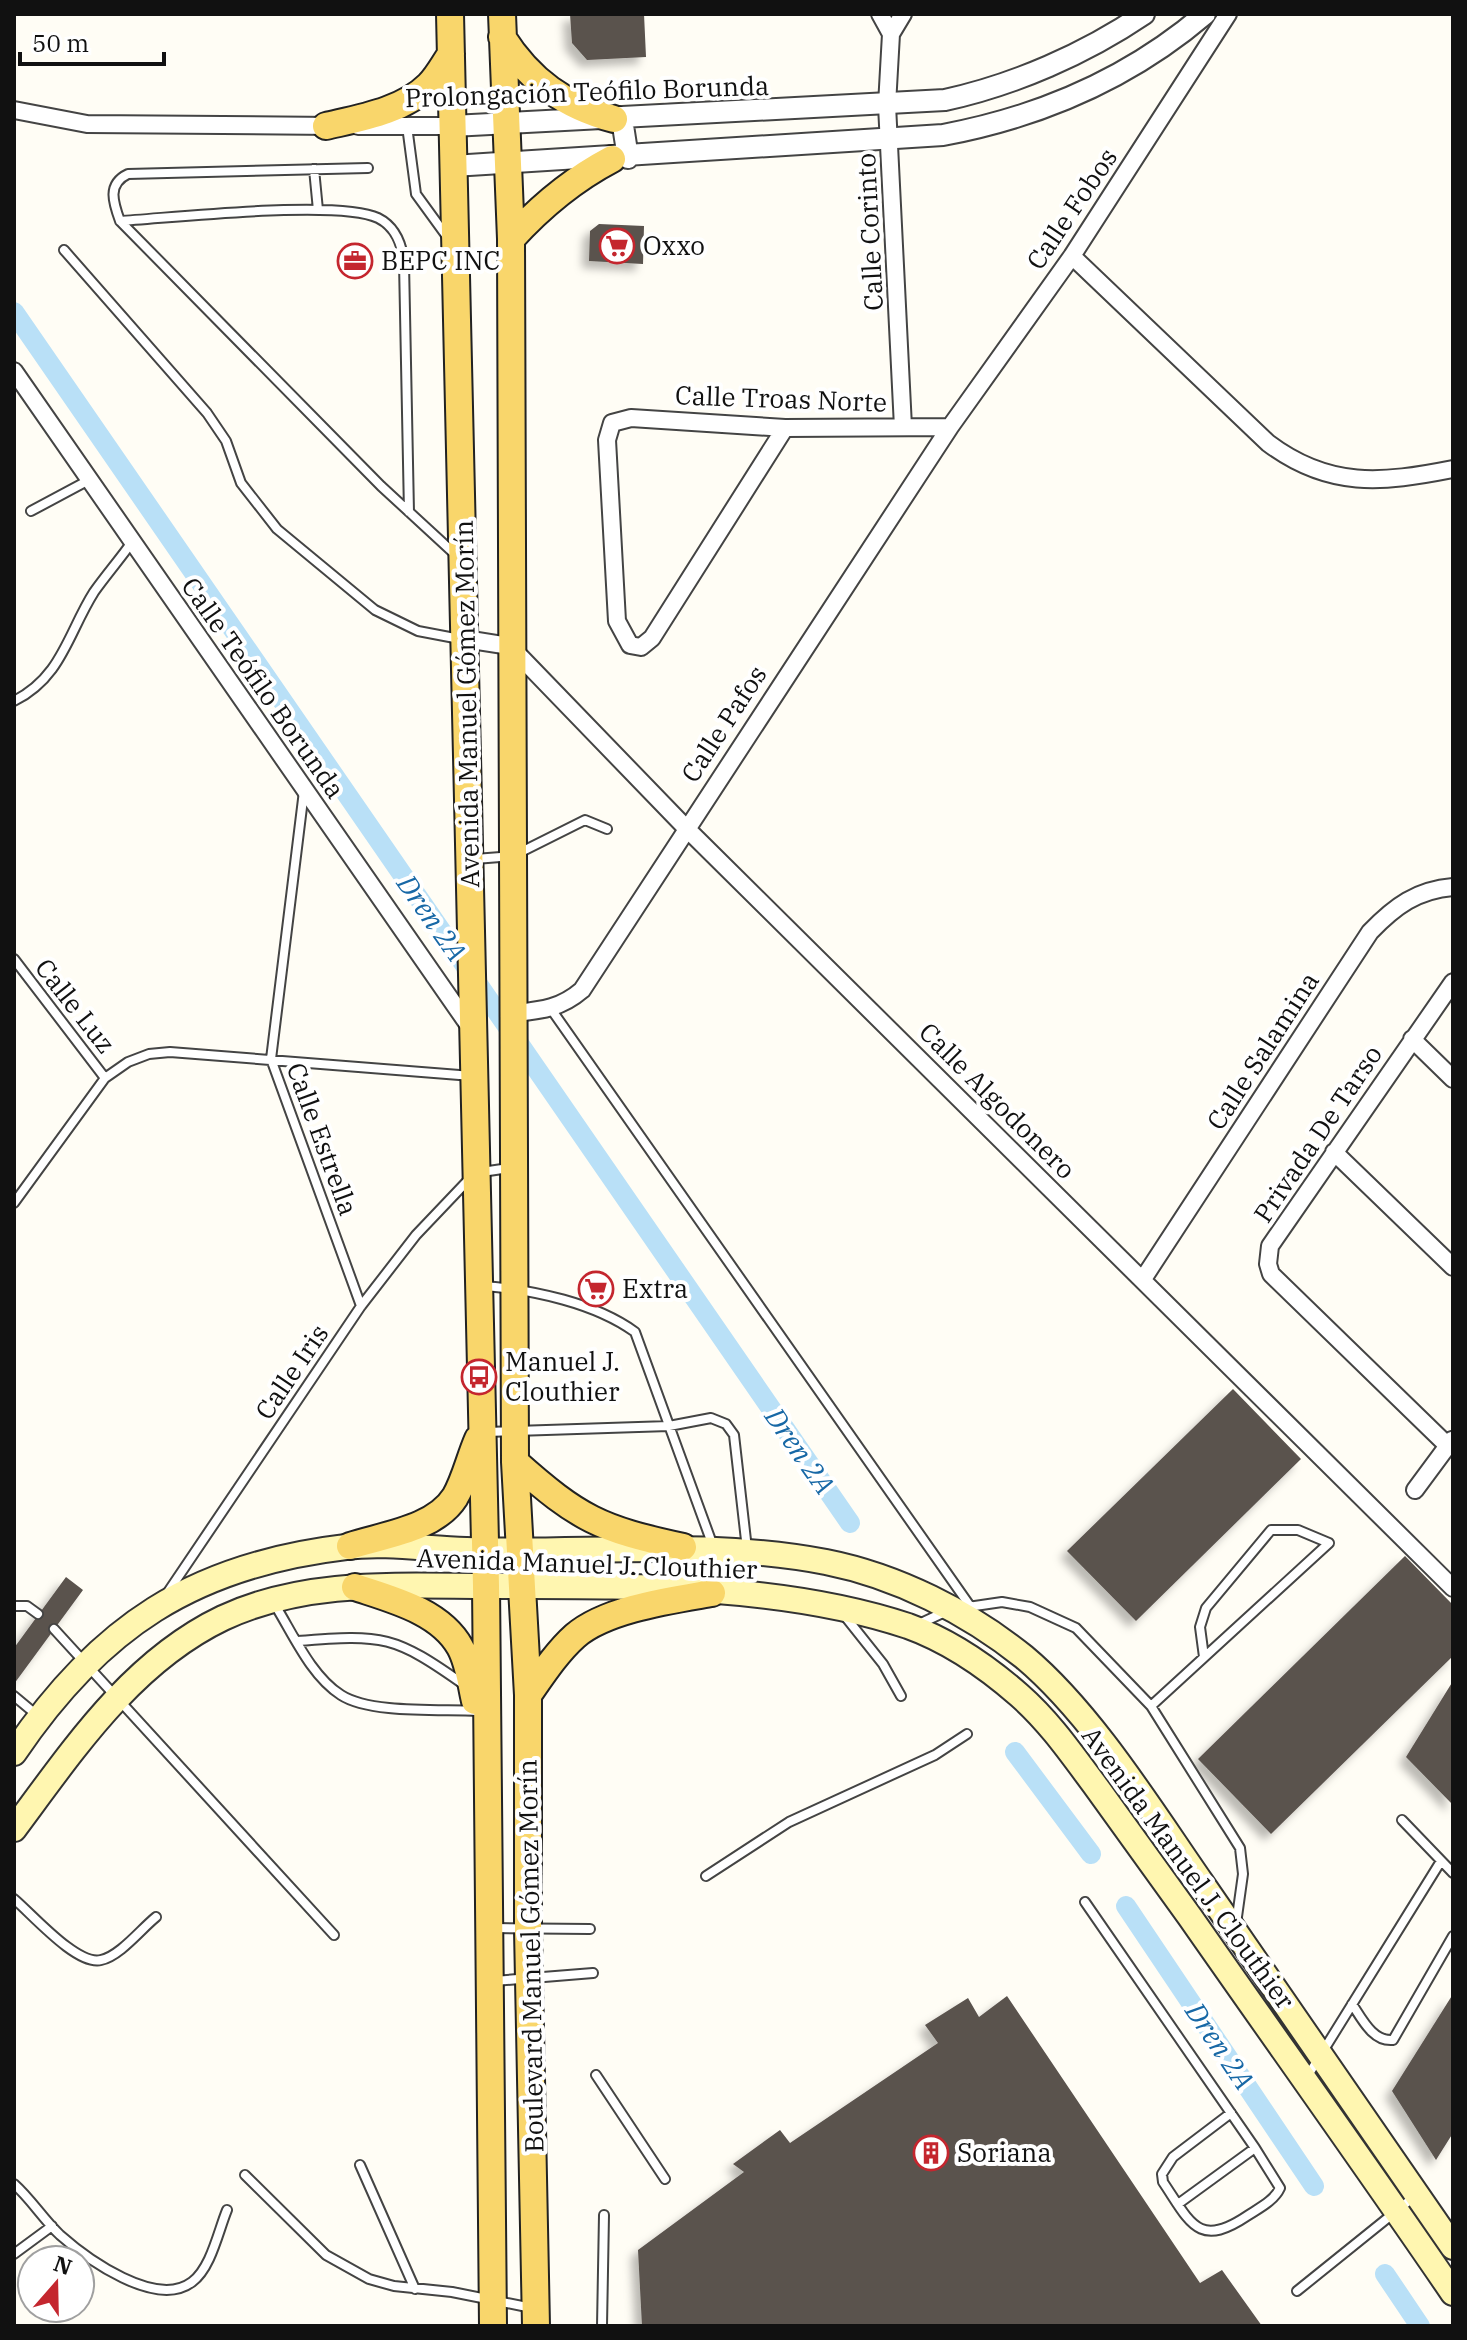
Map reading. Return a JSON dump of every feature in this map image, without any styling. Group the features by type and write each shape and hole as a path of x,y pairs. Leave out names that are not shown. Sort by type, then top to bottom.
{"main road":[{"name":"Avenida Manuel Gómez Morín","path":"450,14 486,1586"},
{"name":"Avenida Manuel Gómez Morín","path":"502,26 511,239 510,646 516,1022 515,1462 521,1586"},
{"path":"502,26 531,75 549,91 580,108 618,119"},
{"path":"326,126 361,118 405,101 429,85 451,54"},
{"path":"511,239 565,187 620,158"},
{"path":"350,1546 426,1522 442,1512 455,1496 481,1432"},
{"path":"515,1462 554,1496 595,1523 622,1534 683,1547"},
{"name":"Avenida Manuel J. Clouthier","path":"14,1753 39,1717 85,1663 122,1630 159,1606 196,1584 233,1571 280,1558 350,1546 485,1550 683,1547 715,1550 826,1562 960,1608 1026,1659 1061,1695 1108,1753 1230,1948 1305,2081 1453,2293"},
{"name":"Boulevard Manuel Gómez Morín","path":"486,1586 492,2313"},
{"name":"Avenida Manuel J. Clouthier","path":"14,1829 116,1699 145,1670 180,1642 224,1617 272,1601 355,1587 521,1586 712,1593 838,1608 911,1627 948,1645 986,1670 1019,1695 1055,1732 1319,2054 1417,2194 1450,2235"},
{"name":"Boulevard Manuel Gómez Morín","path":"521,1586 528,1695 528,1930 536,2318"},
{"path":"355,1587 401,1601 449,1632 461,1648 485,1741"},
{"path":"528,1695 575,1636 592,1625 669,1601 712,1593"}],"street":[{"path":"880,14 891,34"},
{"name":"Calle Corinto","path":"903,14 891,34 887,105 903,427"},
{"name":"Prolongación Teófilo Borunda","path":"14,110 87,124 505,126 887,105 945,100 982,92 1067,57 1144,14"},
{"path":"453,166 620,158 943,135 993,125 1039,110 1112,77 1205,14"},
{"name":"Calle Fobos","path":"950,427 1072,256 1228,14"},
{"path":"618,119 620,158"},
{"path":"1072,256 1268,443 1291,460 1341,478 1372,480 1453,469"},
{"name":"Calle Teófilo Borunda","path":"14,371 473,1031"},
{"name":"Calle Troas Norte","path":"785,428 663,622 641,647 630,645 617,621 607,440 612,423 631,418 785,428 950,427"},
{"name":"Calle Pafos","path":"516,1022 567,1003 582,990 685,827 950,427"},
{"path":"465,639 510,646"},
{"name":"Calle Algodonero","path":"510,646 685,827 1453,1588"},
{"name":"Calle Salamina","path":"1143,1279 1370,932 1414,895 1453,887"},
{"name":"Privada De Tarso","path":"1415,1490 1450,1442 1271,1274 1268,1264 1270,1246 1453,982"},
{"path":"1412,1039 1453,1079"},
{"path":"1334,1152 1453,1267"}],"lane":[{"path":"407,126 416,194 455,246"},
{"path":"368,168 128,174 119,179 113,188 113,201 120,221 409,512 463,561"},
{"path":"314,169 318,210"},
{"path":"120,221 318,210 352,212 380,219 390,226 402,250 409,512"},
{"path":"64,250 207,413 226,441 241,483 277,529 375,610 418,631 465,639"},
{"path":"31,511 89,480"},
{"path":"14,701 45,679 59,664 94,593 132,542"},
{"name":"Calle Estrella","path":"304,790 271,1059 361,1306"},
{"path":"471,859 513,856 578,822 592,821 607,829"},
{"name":"Calle Luz","path":"14,959 105,1078"},
{"path":"551,1009 960,1608"},
{"path":"14,1203 105,1078 128,1062 149,1054 170,1052 473,1076"},
{"path":"475,1173 516,1167"},
{"name":"Calle Iris","path":"159,1606 361,1306 438,1207 475,1173"},
{"path":"477,1286 515,1289 615,1318 635,1332 715,1550"},
{"path":"481,1432 669,1426 711,1418 726,1424 734,1435 747,1554"},
{"path":"1151,1706 1329,1543 1298,1530 1271,1530 1206,1608 1200,1627 1204,1657"},
{"path":"272,1601 320,1674 341,1695 361,1703 475,1701"},
{"path":"911,1627 960,1608 1002,1602 1054,1616 1076,1628 1151,1706 1240,1848 1243,1874 1230,1948"},
{"path":"14,1606 27,1606 38,1614"},
{"path":"838,1608 883,1664 901,1696"},
{"path":"54,1629 334,1935"},
{"path":"297,1641 357,1636 394,1642 422,1654 475,1701"},
{"path":"14,1696 39,1717"},
{"path":"706,1876 789,1822 935,1755 967,1734"},
{"path":"1402,1820 1453,1873"},
{"path":"1305,2081 1441,1861"},
{"path":"14,1899 74,1953 89,1960 102,1960 112,1954 156,1917"},
{"path":"1085,1902 1231,2113 1255,2148 1280,2188 1274,2198 1225,2231 1211,2233 1192,2224 1163,2182 1166,2165 1231,2113"},
{"path":"488,1927 590,1929"},
{"path":"1352,2004 1375,2035 1385,2041 1393,2040 1453,1936"},
{"path":"488,1982 593,1973"},
{"path":"596,2075 665,2179"},
{"path":"1178,2204 1255,2148"},
{"path":"360,2165 415,2289"},
{"path":"245,2175 326,2255 369,2279 415,2289 492,2313 536,2318"},
{"path":"14,2184 52,2226 123,2278 152,2290 176,2291 194,2281 227,2210"},
{"path":"1297,2291 1417,2194"},
{"path":"602,2326 604,2215"},
{"path":"14,2254 52,2226"},
{"path":"1431,2261 1450,2235"}],"building":[{"path":"570,14 644,14 646,57 587,60 572,43"},
{"name":"Oxxo","path":"599,224 644,226 643,264 589,261 590,231"},
{"path":"1233,1389 1301,1459 1136,1621 1067,1551"},
{"path":"1405,1556 1453,1605 1453,1656 1271,1834 1198,1759"},
{"path":"66,1577 83,1590 14,1684 14,1648"},
{"path":"1453,1681 1453,1805 1406,1757"},
{"path":"1453,1994 1453,2133 1436,2160 1392,2091"},
{"name":"Soriana","path":"1007,1996 1200,2283 1222,2270 1262,2326 642,2326 638,2250 744,2172 733,2164 780,2130 790,2143 938,2043 925,2025 968,1998 979,2017"}],"waterway":[{"name":"Dren 2A","path":"14,312 850,1523"},
{"name":"Dren 2A","path":"1015,1752 1091,1854"},
{"name":"Dren 2A","path":"1126,1906 1314,2186"},
{"name":"Dren 2A","path":"1385,2274 1420,2326"}],"place":[{"name":"Oxxo","path":"617,246"},
{"name":"BEPC INC","path":"355,261"},
{"name":"Extra","path":"596,1289"},
{"name":"Manuel J. Clouthier","path":"479,1377"},
{"name":"Soriana","path":"931,2153"}]}
